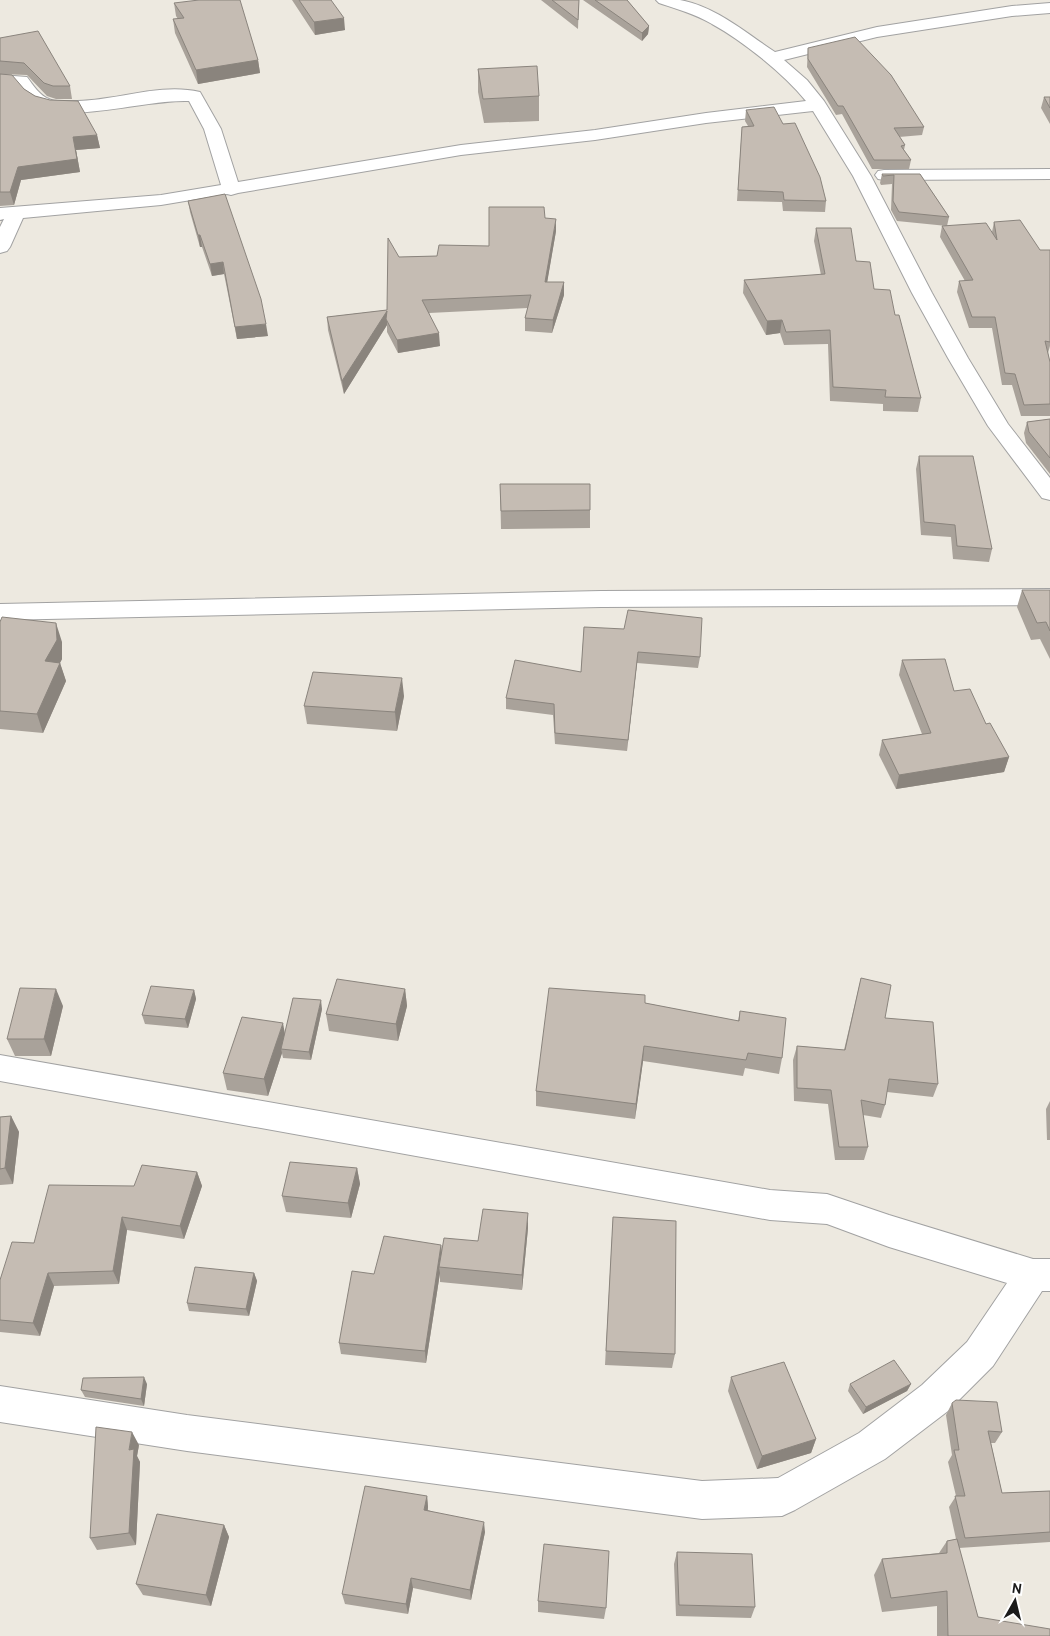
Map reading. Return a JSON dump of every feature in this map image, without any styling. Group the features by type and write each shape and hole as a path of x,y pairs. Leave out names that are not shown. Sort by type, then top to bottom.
{"street":[{"path":"664,0 698,11 719,21 772,58 801,84 818,105 862,176 922,293 999,426 1050,494"},
{"path":"772,58 877,32 1012,11 1050,8"},
{"path":"0,80 21,81 43,104 70,107 100,106 159,96 187,95 202,106 216,136 231,190"},
{"path":"0,247 8,214 161,200 231,190 461,150 595,135 706,118 818,105"},
{"path":"862,176 1050,174"},
{"path":"999,426 1025,424"},
{"path":"0,612 601,598 1050,597"},
{"path":"0,1068 770,1205 827,1209 889,1231 1041,1275 980,1354 935,1398 872,1446 782,1497 702,1500 187,1433 0,1404"}],"building":[{"path":"199,0 240,0 258,60 196,70 173,19 184,18 174,3"},
{"path":"299,0 331,0 344,18 314,22"},
{"path":"552,0 579,0 578,20"},
{"path":"595,0 627,0 649,26 642,33"},
{"path":"38,31 70,86 53,86 44,83 24,63 0,61 0,38"},
{"path":"855,37 891,75 924,127 894,128 905,145 901,146 911,160 874,160 843,106 838,106 808,59 808,48"},
{"path":"537,66 539,96 483,99 478,69"},
{"path":"0,74 12,75 24,89 35,96 50,100 78,101 97,135 73,137 77,159 18,167 10,192 0,192"},
{"path":"1044,97 1050,97 1050,108"},
{"path":"774,107 783,124 795,123 820,177 826,201 784,200 783,192 738,190 742,127 754,126 746,110"},
{"path":"882,174 920,174 949,217 899,212 893,201 894,175 883,176"},
{"path":"225,194 261,299 266,324 235,327 223,262 210,264 200,235 198,235 188,201"},
{"path":"489,207 544,207 545,218 556,219 545,282 564,282 553,320 525,318 531,295 422,300 439,333 397,340 386,319 387,311 342,381 327,317 387,310 388,238 399,257 437,256 439,245 489,246"},
{"path":"1020,220 1040,250 1050,250 1050,342 1045,341 1050,362 1050,404 1024,405 1015,374 1005,373 995,317 972,317 959,281 973,280 942,226 986,223 997,240 994,222"},
{"path":"816,228 851,228 856,261 870,262 874,289 890,290 895,315 899,315 921,398 885,397 886,390 833,387 830,330 786,332 782,320 767,321 744,280 825,274"},
{"path":"1050,419 1050,458 1029,432 1027,422"},
{"path":"919,456 973,456 992,549 957,546 955,525 924,522"},
{"path":"500,484 590,484 590,510 501,511"},
{"path":"1022,590 1050,590 1050,631 1046,622 1037,623"},
{"path":"628,610 702,618 700,657 638,652 628,740 555,733 554,704 506,698 515,660 581,672 584,627 624,629"},
{"path":"2,617 56,623 57,640 45,661 60,663 37,714 0,711 0,622"},
{"path":"945,659 954,691 970,689 986,724 990,723 1009,757 899,775 882,740 931,733 902,660"},
{"path":"313,672 402,678 395,712 304,706"},
{"path":"861,978 891,985 885,1018 933,1022 938,1084 889,1079 885,1105 861,1100 868,1147 839,1147 831,1090 797,1088 797,1046 845,1050"},
{"path":"337,979 405,989 396,1024 326,1014"},
{"path":"151,986 194,990 185,1019 142,1015"},
{"path":"20,988 56,989 44,1039 7,1039"},
{"path":"549,988 645,995 645,1003 739,1021 740,1011 786,1018 782,1058 748,1053 746,1060 644,1046 636,1104 536,1091"},
{"path":"293,998 321,1000 309,1052 281,1049"},
{"path":"242,1017 283,1023 264,1079 223,1073"},
{"path":"11,1116 5,1168 0,1169 0,1117"},
{"path":"290,1162 357,1168 348,1203 282,1196"},
{"path":"142,1165 197,1172 180,1226 122,1217 113,1271 48,1273 33,1323 0,1320 0,1280 12,1242 34,1243 49,1185 134,1186"},
{"path":"483,1209 528,1213 522,1275 439,1267 444,1238 478,1241"},
{"path":"613,1217 676,1221 675,1354 606,1351"},
{"path":"384,1236 441,1245 425,1351 339,1343 352,1271 374,1274"},
{"path":"195,1267 254,1273 246,1309 187,1303"},
{"path":"894,1360 911,1384 866,1407 850,1384"},
{"path":"784,1362 816,1439 762,1456 731,1377"},
{"path":"144,1377 141,1399 81,1390 83,1378"},
{"path":"956,1400 997,1402 1002,1432 988,1431 1002,1493 1050,1491 1050,1532 965,1538 955,1496 965,1496 954,1450 959,1450 952,1403"},
{"path":"96,1427 132,1432 129,1450 134,1449 129,1533 90,1538"},
{"path":"365,1486 427,1496 424,1510 484,1522 470,1590 411,1578 406,1604 342,1594"},
{"path":"157,1514 224,1525 206,1595 136,1584"},
{"path":"957,1539 978,1617 1050,1629 1050,1636 948,1636 947,1591 891,1598 882,1559 947,1553 947,1541"},
{"path":"544,1544 609,1551 606,1608 538,1601"},
{"path":"677,1552 752,1554 755,1607 679,1605"}]}
